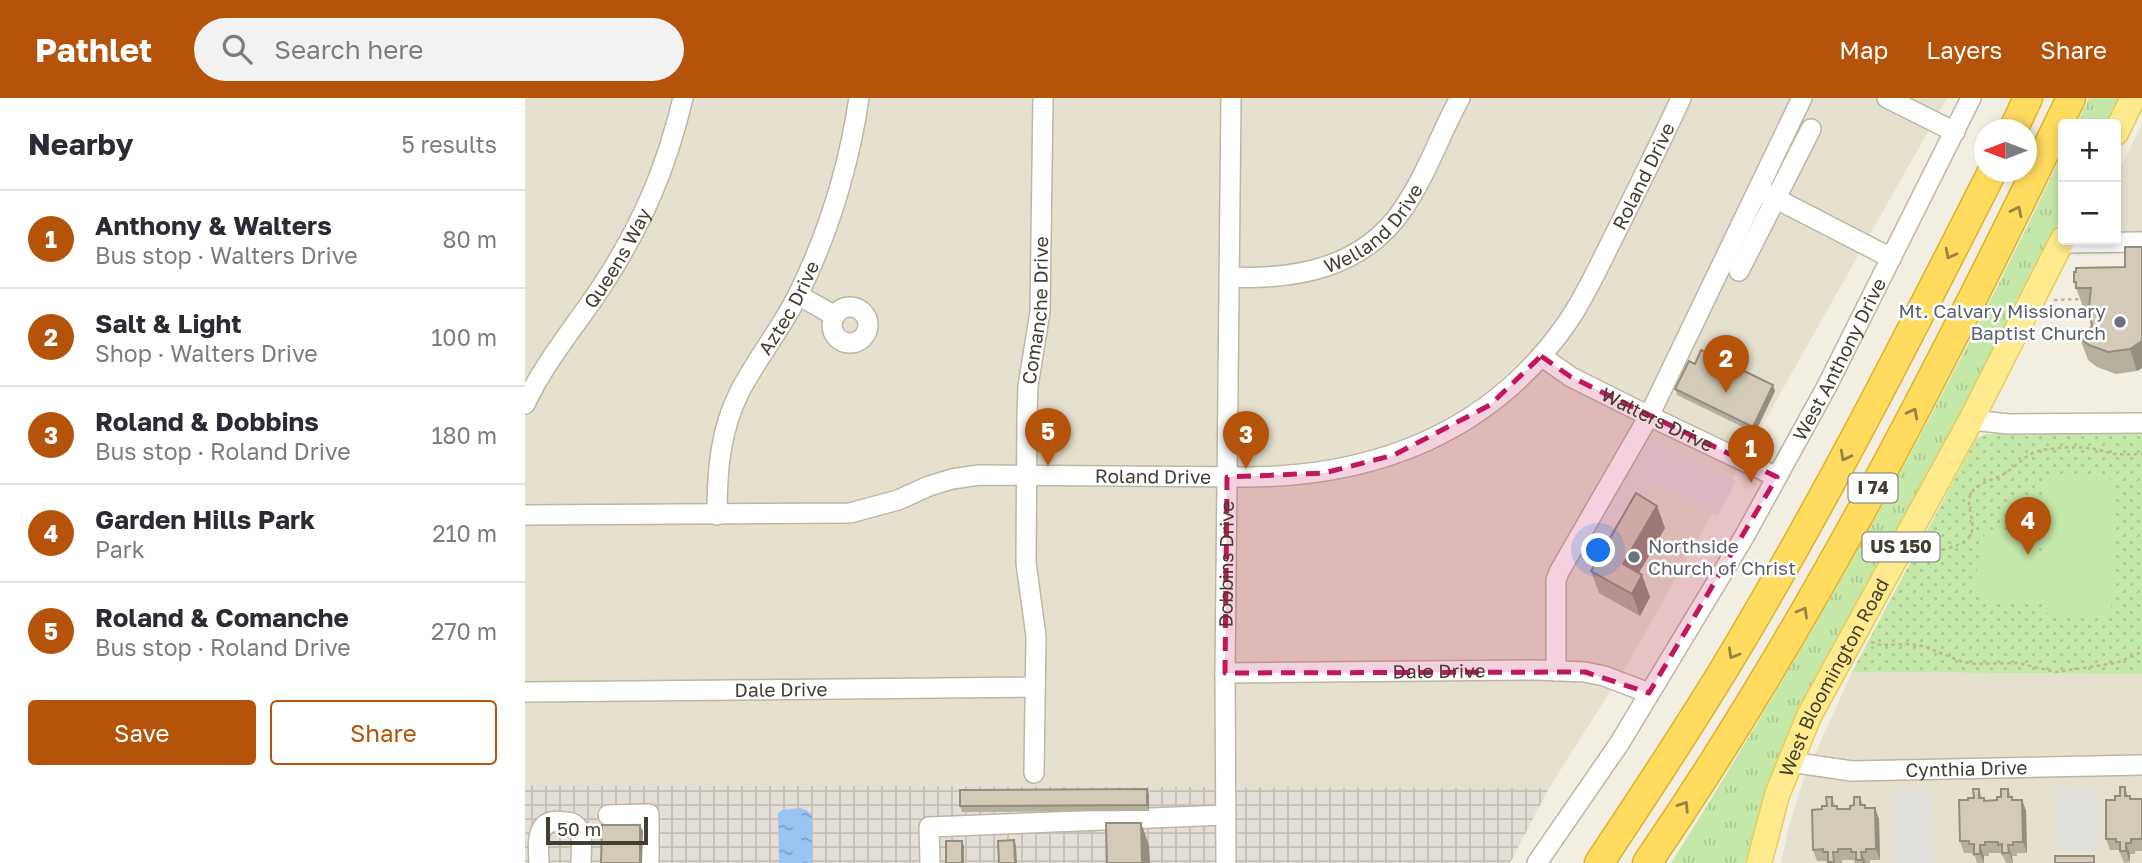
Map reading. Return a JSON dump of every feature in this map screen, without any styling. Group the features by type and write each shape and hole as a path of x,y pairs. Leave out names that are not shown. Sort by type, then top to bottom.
{"highway":[{"path":"2018,119 2028,98"},
{"name":"I 74","path":"1647,863 1788,639 1860,511 1940,363 2071,98"},
{"name":"I 74","path":"1599,863 1715,683 1777,579 1854,440 1987,182"}],"main road":[{"path":"2121,123 2133,98"},
{"name":"West Bloomington Road","path":"1759,863 1769,821 1790,762 1824,686 1971,419 2060,245"}],"street":[{"name":"Queens Way","path":"525,404 636,230 662,172 683,98"},
{"name":"Aztec Drive","path":"717,515 719,459 731,410 797,295 833,206 859,98"},
{"name":"Comanche Drive","path":"1034,773 1036,636 1026,563 1026,475 1028,386 1040,312 1043,98"},
{"name":"Dobbins Drive","path":"1226,863 1225,673 1231,98"},
{"name":"Welland Drive","path":"1230,277 1270,278 1296,275 1319,270 1359,251 1378,236 1403,209 1460,98"},
{"name":"Roland Drive","path":"525,516 850,513 898,500 952,479 979,475 1286,476 1359,465 1403,452 1456,426 1490,405 1541,356 1569,320 1587,290 1681,98"},
{"path":"1556,671 1556,580 1559,572 1649,416 1802,98"},
{"path":"1887,98 1955,132"},
{"name":"West Anthony Drive","path":"1537,863 1619,744 1744,537 1827,386 1971,98"},
{"path":"1739,271 1811,129"},
{"path":"1758,189 1891,258"},
{"path":"2121,242 2142,242"},
{"path":"797,295 835,316"},
{"name":"Walters Drive","path":"1541,356 1571,377 1777,477"},
{"path":"1971,419 2009,424 2142,423"},
{"name":"Dale Drive","path":"1225,673 1585,672 1604,676 1649,693"},
{"name":"Dale Drive","path":"525,692 1035,687"},
{"name":"Cynthia Drive","path":"1790,762 1852,771 2142,765"},
{"path":"608,815 649,814 649,863"},
{"path":"930,863 929,827 1226,815"},
{"path":"539,863 538,839 542,828 546,823 557,821 576,825 580,832 581,863"}],"path":[{"path":"2050,300 2082,299"},
{"path":"1921,546 1938,552 1968,541 1973,529 1969,503 1971,492 2006,473 2031,454 2046,450 2095,449 2115,454 2142,454"},
{"path":"1868,641 1881,645 1908,643 1923,646 1963,662 2018,663 2056,672 2116,663 2142,652"}],"highlighted area":[{"path":"1541,356 1571,377 1777,477 1649,693 1585,672 1225,673 1227,477 1324,473 1394,455 1490,405"}],"shaded area":[{"path":"525,98 1947,98 1627,665 1549,788 525,785"},
{"path":"2142,124 2142,252 2085,253 2076,256 2082,245 2121,245 2121,166"},
{"path":"1651,438 1736,481 1718,516 1654,481 1602,579 1575,564"},
{"path":"1852,672 2142,674 2142,863 1781,863 1803,781"},
{"path":"525,785 1549,788 1510,863 525,863"},
{"path":"2057,788 2098,788 2098,852 2058,853"},
{"path":"1893,790 1933,790 1934,863 1894,863"}],"green space":[{"path":"2089,98 2121,98 2110,119 2079,119"},
{"path":"2058,162 2058,225 1943,450 1794,724 1765,792 1745,863 1671,863 1777,690 1878,514 2019,244"},
{"path":"2142,433 2142,674 1852,672 1976,439 1986,434"},
{"path":"2046,478 2114,479 2111,615 2043,613 2043,590 2040,604 1980,599 1974,585 1985,531 2024,536 2035,547 2044,568"}],"water":[{"path":"800,808 812,815 812,863 779,863 778,813"}],"building":[{"name":"Mt. Calvary Missionary Baptist Church","path":"2125,247 2142,247 2142,341 2130,349 2108,352 2089,345 2080,338 2092,326 2088,317 2091,288 2076,288 2074,272 2076,268 2125,267"},
{"path":"1701,350 1773,385 1753,427 1675,389 1689,361 1695,364"},
{"path":"1636,493 1657,506 1623,564 1642,575 1632,594 1591,571"},
{"path":"2120,787 2125,787 2125,796 2130,796 2130,799 2142,799 2142,839 2131,839 2131,843 2126,843 2126,851 2120,851 2120,842 2116,842 2116,839 2106,839 2106,800 2115,800 2115,796 2120,796"},
{"path":"1147,789 1147,805 960,806 960,790"},
{"path":"1973,789 1979,789 1979,798 1984,798 1984,801 1997,800 1997,797 2001,797 2001,789 2008,789 2008,797 2012,797 2012,800 2022,800 2023,842 2008,845 2009,853 2002,853 2002,844 1998,845 1998,842 1985,842 1985,845 1980,845 1980,854 1974,854 1974,844 1960,841 1959,800 1974,798"},
{"path":"1826,797 1832,797 1832,806 1837,806 1837,809 1850,809 1850,806 1854,805 1854,797 1860,797 1860,805 1865,805 1865,808 1875,808 1876,849 1861,852 1862,860 1856,860 1856,852 1851,852 1851,849 1838,849 1838,852 1833,852 1834,862 1828,862 1828,852 1823,852 1823,849 1813,850 1812,810 1827,806"},
{"path":"1106,823 1141,823 1142,863 1107,863"},
{"path":"602,825 640,825 640,863 601,863"},
{"path":"1014,840 1015,863 999,863 998,841"},
{"path":"946,841 962,841 962,863 946,863"},
{"path":"2055,856 2094,856 2094,863 2055,863"}],"place":[{"name":"Mt. Calvary Missionary Baptist Church","path":"2120,322"},
{"name":"Salt & Light","path":"1726,393"},
{"name":"Roland & Comanche","path":"1048,466"},
{"name":"Roland & Dobbins","path":"1246,469"},
{"name":"Anthony & Walters","path":"1751,483"},
{"name":"Garden Hills Park","path":"2028,555"},
{"name":"Northside Church of Christ","path":"1634,557"}]}
